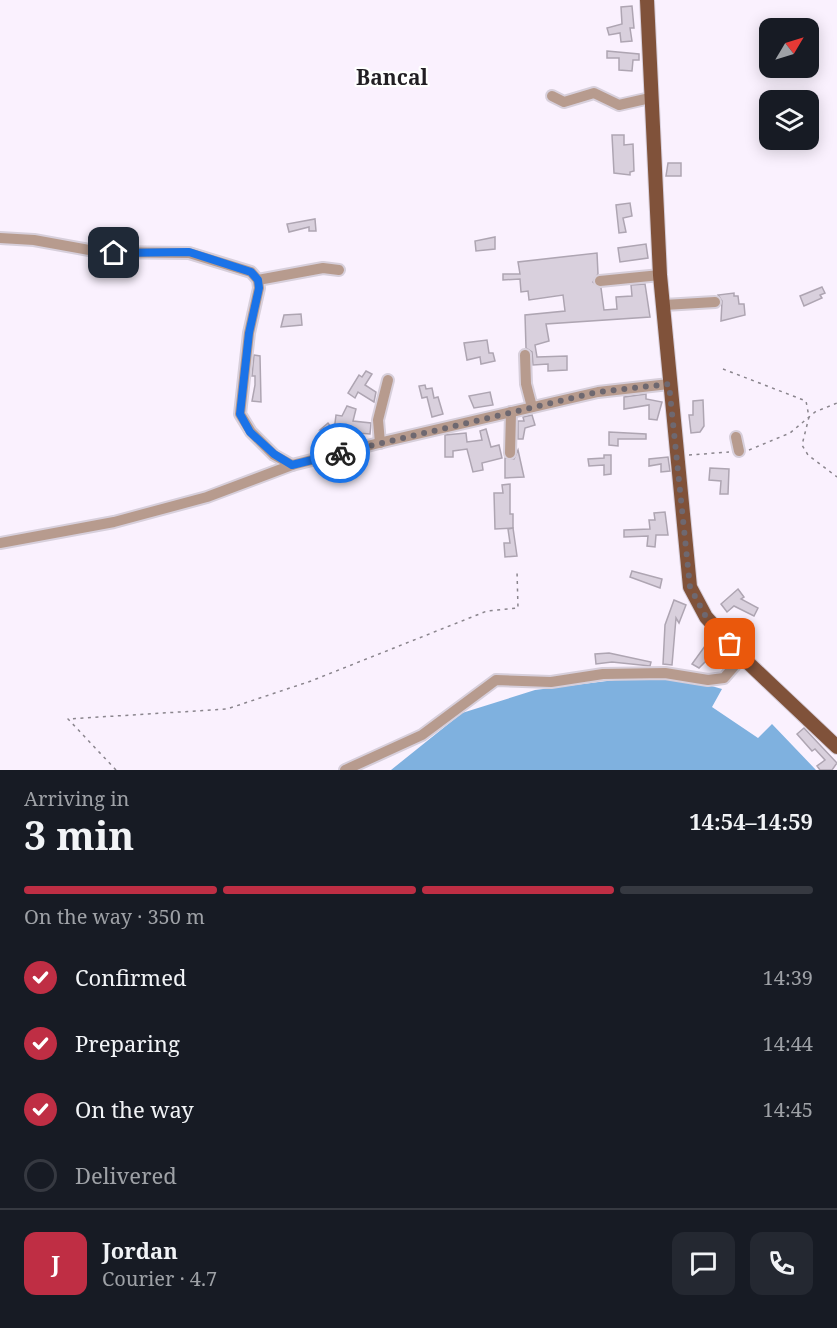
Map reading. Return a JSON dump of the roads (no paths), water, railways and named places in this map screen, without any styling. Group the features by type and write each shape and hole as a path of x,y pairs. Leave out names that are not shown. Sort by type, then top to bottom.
{"main road":[{"path":"646,0 660,275 690,587 706,617 742,657 837,747"}],"street":[{"path":"552,96 564,102 594,93 619,105 650,98"},
{"path":"0,238 34,240 100,252 189,252 251,272 258,280 240,414 250,432 274,454 292,465"},
{"path":"258,280 323,268 339,270"},
{"path":"600,282 660,275"},
{"path":"664,305 715,302"},
{"path":"525,355 526,384 532,407"},
{"path":"380,443 378,420 388,380"},
{"path":"0,543 114,522 207,497 292,465 380,443 598,392 669,384"},
{"path":"510,453 511,412"},
{"path":"736,436 739,451"},
{"path":"345,770 422,735 496,680 551,682 603,674 665,673 716,679 724,678 742,657"}],"water":[{"path":"639,677 684,678 722,689 712,707 758,738 772,724 816,770 391,770 462,713 535,690"}],"district":[{"name":"Bancal","path":"392,77"}]}
